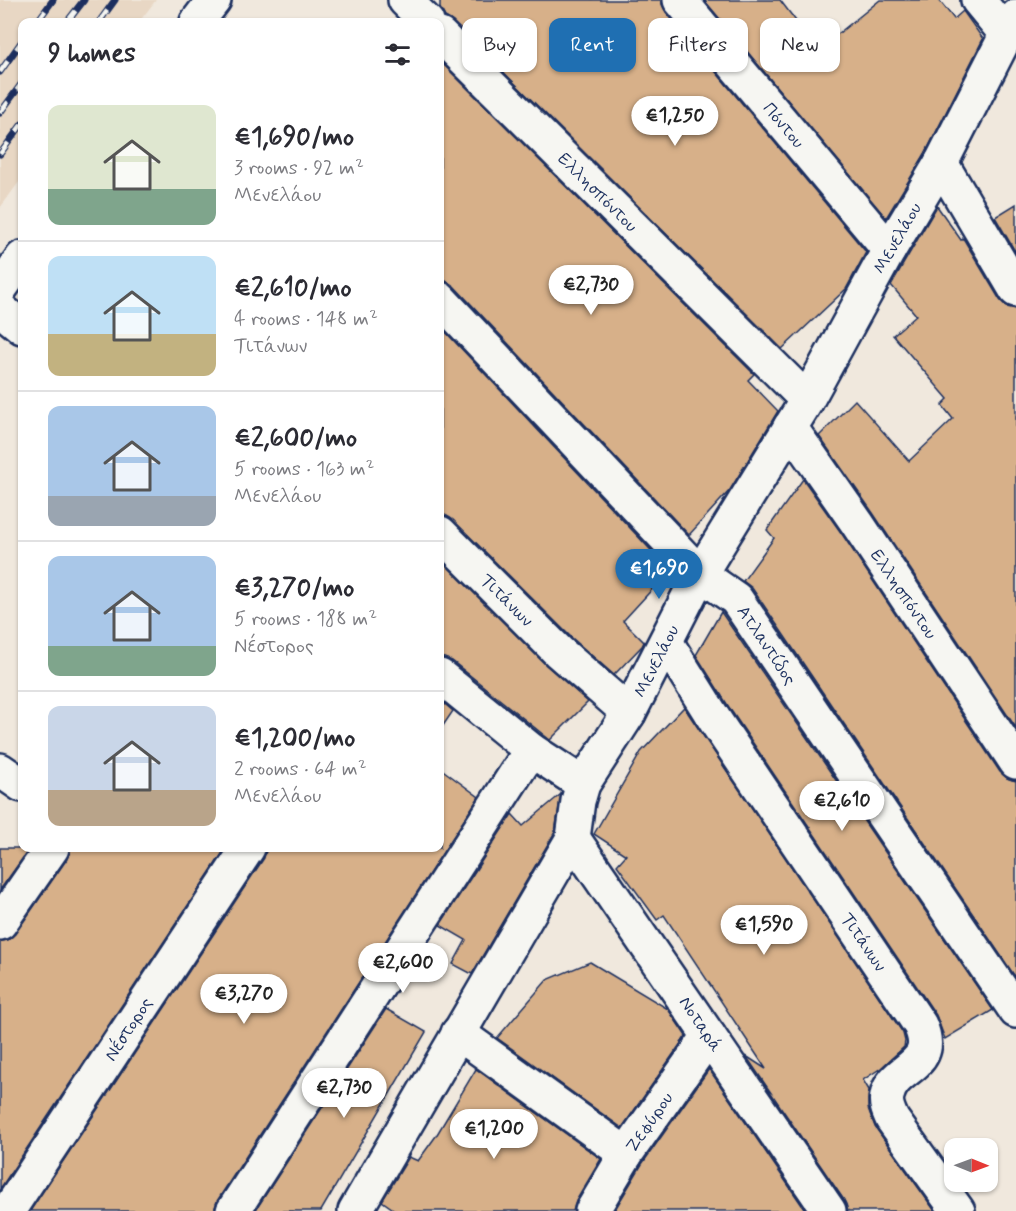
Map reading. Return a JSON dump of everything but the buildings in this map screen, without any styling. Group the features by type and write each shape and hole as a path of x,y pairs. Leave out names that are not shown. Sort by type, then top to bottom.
{"street":[{"path":"200,18 214,0"},
{"path":"405,0 423,18"},
{"name":"Πόντου","path":"680,0 889,250"},
{"path":"978,0 1011,25"},
{"name":"Μενελάου","path":"355,1211 573,838 578,801 583,784 629,713 700,574 807,400 889,250 942,162 1011,25"},
{"name":"Ελλησπόντου","path":"444,39 807,400"},
{"path":"942,162 1016,290"},
{"path":"0,289 18,264"},
{"name":"Ατλαντίδος","path":"444,303 700,574 736,599 1016,1011"},
{"path":"0,309 18,324"},
{"name":"Ελλησπόντου","path":"790,427 857,523 1016,762"},
{"name":"Τιτάνων","path":"444,537 559,652 629,713"},
{"name":"Τιτάνων","path":"666,642 716,722 920,1025 925,1046 921,1057 891,1086 886,1097 888,1108 892,1119 958,1211"},
{"path":"444,679 531,750 583,784"},
{"path":"233,1211 531,750"},
{"path":"0,770 18,782"},
{"name":"Νοταρά","path":"573,838 830,1211"},
{"path":"0,923 49,852"},
{"name":"Νέστορος","path":"8,1211 245,852"},
{"path":"458,1033 626,1154"},
{"name":"Ζεφύρου","path":"592,1211 626,1154 709,1036"}],"shaded area":[{"path":"0,0 156,0 142,18 18,18 18,183 0,208"}],"railway":[{"path":"40,18 53,0"},
{"path":"70,18 84,0"},
{"path":"102,18 115,0"},
{"path":"0,72 18,47"},
{"path":"0,113 18,88"},
{"path":"0,154 18,129"}]}
